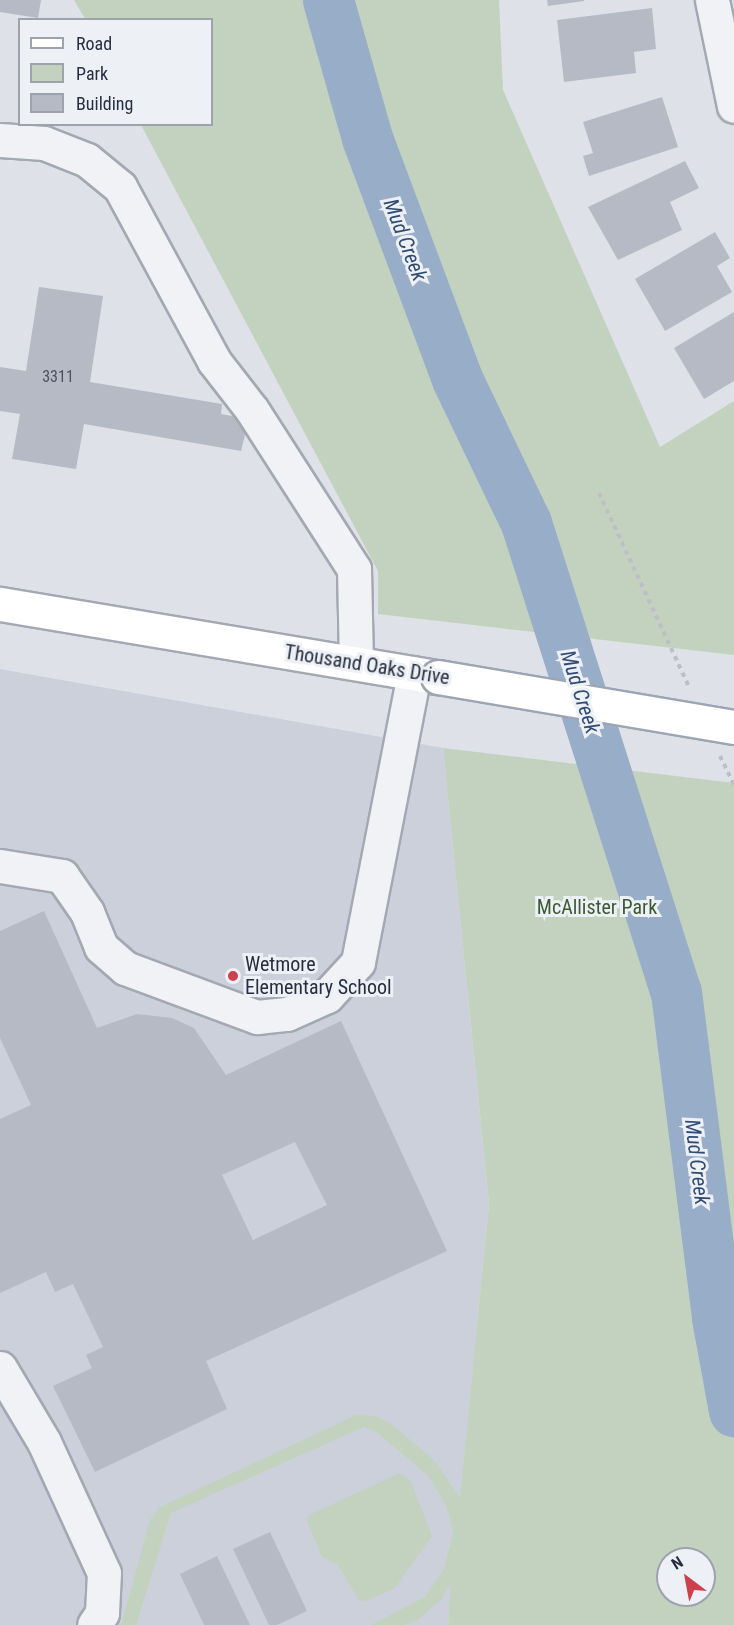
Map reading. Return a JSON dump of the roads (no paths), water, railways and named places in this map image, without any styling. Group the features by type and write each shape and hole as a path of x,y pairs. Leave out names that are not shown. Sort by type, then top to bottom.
{"main road":[{"name":"Thousand Oaks Drive","path":"0,604 426,675 727,740"}],"street":[{"path":"712,0 734,105"},
{"path":"0,140 44,143 87,160 120,187 214,361 252,410 354,569 356,663"},
{"path":"0,866 62,876 87,912 101,946 125,968 257,1017 287,1014 327,996 358,962 426,675"},
{"path":"0,1368 44,1442 104,1573 102,1613 94,1625"}],"waterway":[{"name":"Mud Creek","path":"328,0 367,138 457,379 526,523 676,992 717,1318 734,1411"},
{"path":"717,1318 734,1305"}],"place":[{"name":"Wetmore Elementary School","path":"233,976"}],"park label":[{"name":"McAllister Park","path":"597,907"}]}
